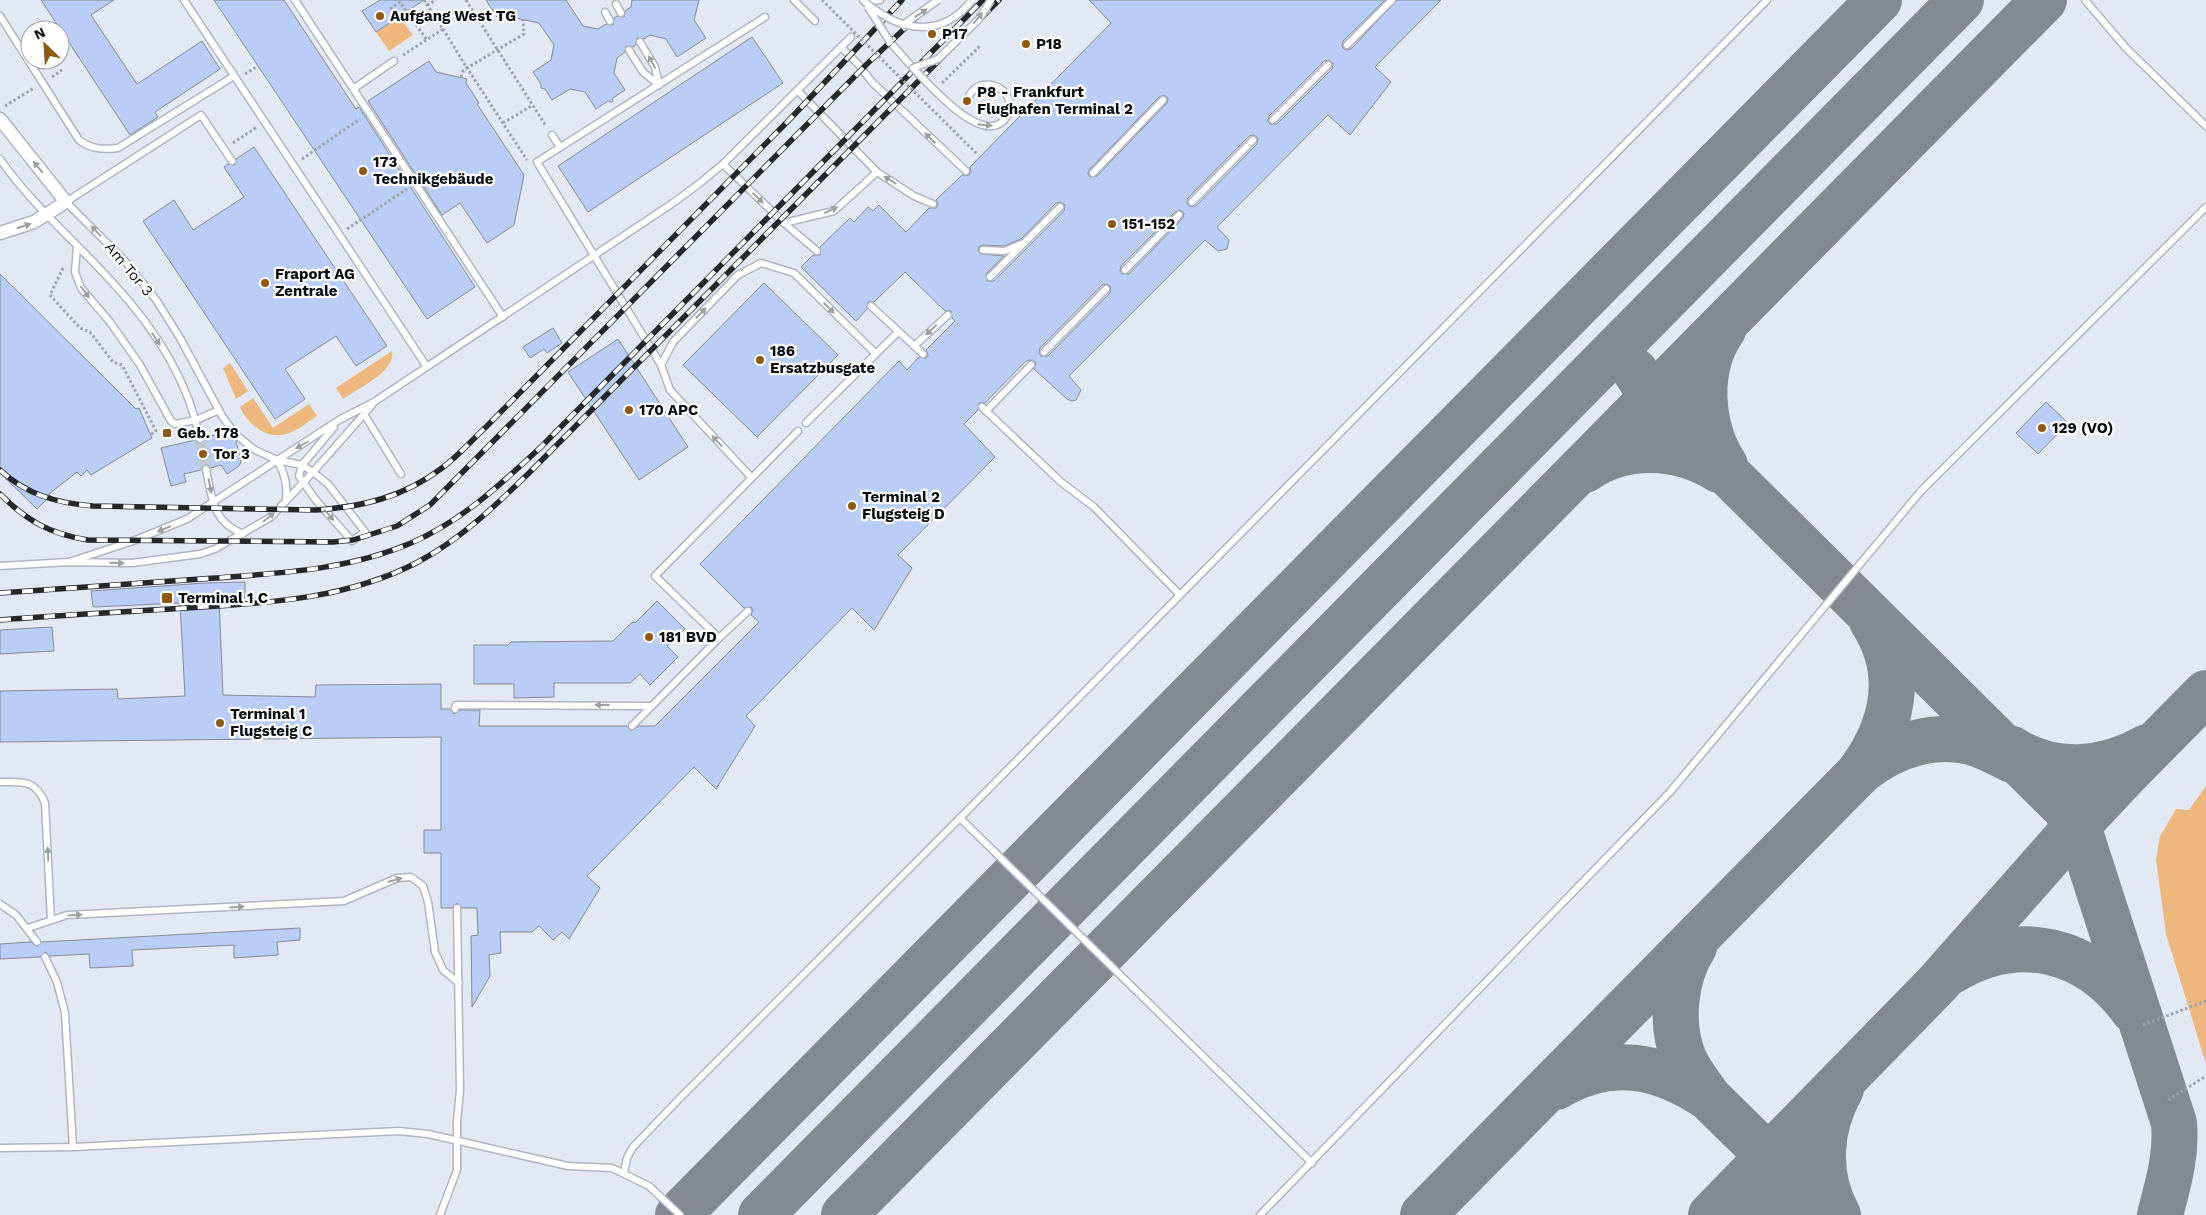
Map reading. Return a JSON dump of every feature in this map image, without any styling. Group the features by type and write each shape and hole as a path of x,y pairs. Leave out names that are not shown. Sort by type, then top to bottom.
{"street":[{"name":"Am Tor 3","path":"0,119 66,202"},
{"path":"0,233 34,222 66,202"}],"lane":[{"path":"184,0 427,367"},
{"path":"295,0 504,316"},
{"path":"794,0 815,21"},
{"path":"864,1 880,0"},
{"path":"903,25 938,0"},
{"path":"864,1 880,15 903,25 922,27 937,26 958,14 972,0"},
{"path":"913,68 938,58 945,53 979,19 991,0"},
{"path":"1347,45 1392,0"},
{"path":"624,1172 627,1158 633,1147 1767,0"},
{"path":"2085,0 2126,48 2206,126"},
{"path":"864,1 890,42 945,100 971,122 990,127 999,124 1008,112 1009,104 1006,94 992,84 983,84 975,88 967,102"},
{"path":"616,4 621,13"},
{"path":"605,12 610,21"},
{"path":"0,16 79,140 88,147 105,150 118,148 234,76"},
{"path":"751,477 670,390 661,365 537,162 765,17"},
{"path":"68,562 159,531 187,519 339,420 374,402 595,256 673,203 723,164 851,37"},
{"path":"640,42 656,67 659,85"},
{"path":"841,47 872,82 966,171"},
{"path":"629,50 643,72 659,85"},
{"path":"353,89 394,61"},
{"path":"1273,120 1328,65"},
{"path":"798,91 877,172 914,196 933,204"},
{"path":"1093,173 1163,100"},
{"path":"66,202 201,115 232,161"},
{"path":"552,135 560,147"},
{"path":"1192,202 1253,140"},
{"name":"Am Tor 3","path":"0,158 17,183 46,215 128,299 156,337 183,385 196,420"},
{"path":"723,164 784,223 817,251"},
{"path":"784,223 834,211 877,172"},
{"name":"Am Tor 3","path":"66,202 125,261 157,301 180,338 219,410 236,435 255,450 277,460 302,465"},
{"path":"990,277 1060,207"},
{"path":"1260,1215 1670,792 1921,491 2206,207"},
{"path":"1125,270 1179,215"},
{"path":"983,250 1005,252 1024,242"},
{"path":"77,246 75,272 81,288 110,322 140,365 171,420 175,424 196,420 219,410"},
{"path":"661,365 672,342 738,275 761,263 794,273 876,354"},
{"path":"1044,352 1106,289"},
{"path":"871,306 923,354"},
{"path":"914,346 948,315"},
{"path":"806,423 898,332"},
{"path":"1031,365 984,409 1061,482 1094,507 1179,594"},
{"path":"0,566 68,562 132,563 200,554 215,549 271,516 304,483 374,402"},
{"path":"364,414 401,474"},
{"path":"196,420 200,438"},
{"path":"302,465 328,484 364,532 352,541 315,499 299,476 302,465 339,420"},
{"path":"720,638 655,576 798,431"},
{"path":"277,460 286,480 286,502"},
{"path":"206,469 213,502 222,520 231,529 243,534"},
{"path":"632,726 748,611"},
{"path":"455,709 456,705 651,706"},
{"path":"0,782 32,784 40,791 46,803 51,920"},
{"path":"960,818 1312,1163"},
{"path":"28,928 67,915 344,901 397,878 411,877 422,886 428,902 435,952 444,970 458,983"},
{"path":"0,904 16,915 37,942"},
{"path":"440,1215 457,1170 460,1090 457,908"},
{"path":"45,956 57,982 64,1013 73,1147"},
{"path":"0,1148 73,1147 399,1131 457,1140 568,1166 600,1167 624,1172 650,1186 680,1215"}],"path":[{"path":"424,0 527,160"},
{"path":"427,5 436,0"},
{"path":"466,0 552,135"},
{"path":"822,0 977,154"},
{"path":"390,9 400,1 427,40"},
{"path":"460,77 467,68 524,34 523,19"},
{"path":"394,61 443,29"},
{"path":"938,87 980,46"},
{"path":"924,101 931,94"},
{"path":"15,100 22,96"},
{"path":"503,123 533,105"},
{"path":"293,165 369,113"},
{"path":"224,148 255,128"},
{"path":"339,234 416,184"},
{"path":"67,260 50,295 80,328 90,332 113,362 122,365 156,431 150,434"},
{"path":"2143,1025 2206,1000"},
{"path":"2168,1100 2206,1076"}],"shaded area":[{"path":"403,8 408,15 402,20 413,35 389,51 376,32 396,19"},
{"path":"392,351 392,359 382,373 343,399 336,388"},
{"path":"230,363 248,391 236,399 223,368"},
{"path":"253,398 273,428 309,404 317,416 290,433 272,435 258,429 243,413 240,407"},
{"path":"2206,786 2206,1064 2166,934 2156,859 2160,836 2176,809 2189,810"}],"building":[{"path":"41,0 114,0 91,15 137,84 202,41 220,69 155,112 158,117 130,135 70,44 70,20 54,20"},
{"name":"173 Technikgebäude","path":"214,0 284,0 356,109 359,107 475,287 427,319"},
{"name":"Aufgang West TG","path":"380,0 424,0 376,32 362,11"},
{"path":"486,0 566,0 583,26 598,29 606,24 613,25 614,18 617,16 624,17 625,11 631,7 632,0 699,0 694,20 706,38 677,57 666,39 650,35 644,39 637,38 636,45 633,47 626,46 625,52 617,58 614,73 625,90 613,98 612,102 608,101 596,109 585,92 570,89 552,100 545,89 541,88 541,84 533,72 551,60 554,45 539,23 506,16 499,20"},
{"name":"Terminal 2 Flugsteig D","path":"1089,0 1385,0 1343,41 1342,47 1346,50 1351,49 1397,0 1441,0 1375,67 1391,82 1350,135 1328,115 1217,227 1229,240 1227,249 1218,251 1205,240 1069,376 1081,390 1076,400 1067,399 1034,369 1036,363 1030,360 1026,361 985,403 979,403 978,410 964,424 995,457 898,555 912,568 874,630 852,608 746,716 755,726 716,789 694,767 587,876 600,888 569,939 562,932 553,940 539,926 532,932 500,932 501,953 489,955 490,976 472,1007 471,936 478,935 477,908 462,908 457,903 452,908 441,908 441,853 424,853 424,830 441,830 441,737 0,742 0,691 117,689 118,699 185,696 180,603 95,607 93,606 91,591 245,582 245,598 219,599 223,695 315,697 316,685 441,684 441,709 450,709 454,714 460,710 480,710 479,726 627,726 631,731 639,726 655,726 759,622 751,615 753,610 751,607 744,608 700,564 899,361 907,370 919,357 926,358 928,355 926,350 955,321 952,318 951,311 945,311 905,272 874,302 868,302 867,309 856,321 801,267 813,255 820,255 820,247 850,218 854,222 868,207 873,211 879,205 906,232 929,208 936,208 938,204 936,200 962,175 969,175 971,172 970,167 1111,23","holes":["1329,60 1333,63 1332,69 1277,124 1270,124 1268,121 1269,116 1324,61","1164,95 1168,98 1167,103 1097,176 1090,177 1088,174 1089,170 1159,97","1254,135 1258,138 1257,144 1196,206 1189,206 1187,203 1188,198 1249,136","1061,202 1065,205 1064,211 994,281 987,281 986,274 1004,256 981,254 978,250 979,247 983,245 1004,246 1021,239 1056,203","1180,210 1184,213 1183,218 1129,274 1122,274 1120,271 1121,266 1175,212","1107,284 1111,287 1110,293 1048,356 1041,356 1039,353 1040,348 1102,285"]},
{"path":"752,37 783,83 588,212 558,166"},
{"path":"429,61 436,72 467,79 466,83 479,103 477,104 524,175 514,225 487,243 460,203 442,215 368,101"},
{"name":"Fraport AG Zentrale","path":"254,147 387,346 356,366 336,336 285,369 305,399 275,419 143,221 174,200 193,230 244,197 224,167 228,164 235,165 236,159"},
{"path":"0,274 136,409 139,408 152,438 91,475 87,470 81,476 77,472 49,494 50,496 37,509 0,473"},
{"name":"186 Ersatzbusgate","path":"764,283 838,355 757,437 683,365"},
{"path":"553,328 562,343 547,353 544,349 530,358 523,347"},
{"name":"170 APC","path":"618,339 688,447 639,480 568,372"},
{"name":"129 (VO)","path":"2046,402 2068,423 2038,454 2016,433"},
{"name":"Tor 3","path":"228,432 236,441 241,462 239,466 227,474 221,465 211,468 205,464 201,470 184,474 186,482 171,486 161,448 195,440 201,444 204,442 205,437"},
{"name":"181 BVD","path":"657,601 685,629 667,646 678,657 650,685 640,674 630,683 554,683 554,697 514,698 514,684 474,684 474,645 508,645 511,642 613,641"},
{"path":"52,627 54,651 0,654 0,630"},
{"path":"300,928 300,940 277,942 278,955 234,958 234,945 132,950 133,966 90,968 89,954 50,956 45,952 40,957 0,959 0,944 31,942 37,947 42,942"}],"taxiway":[{"path":"678,1215 1879,0"},
{"path":"761,1215 1961,0"},
{"path":"844,1215 2044,0"},
{"path":"1723,330 1714,345 1708,362 1704,398 1710,433 1725,465"},
{"path":"1635,371 1652,397 1700,446 2065,808 2081,835 2174,1123 2173,1158 2160,1215"},
{"path":"1585,470 1617,455 1634,451 1652,450 1686,456 1719,470"},
{"path":"1423,1215 1858,774 1880,738 1891,700 1892,680 1889,661 1883,641 1872,621"},
{"path":"1711,1215 1937,984 2066,838 2206,693"},
{"path":"1860,772 1887,754 1917,743 1932,740 1964,741 1984,747 2012,760"},
{"path":"2012,749 2028,758 2045,763 2062,767 2080,767 2114,761 2147,747"},
{"path":"1694,947 1682,973 1676,1002 1677,1032 1686,1064 1709,1098 1828,1215"},
{"path":"1952,971 1977,959 2002,951 2027,949 2051,952 2074,960 2095,972 2115,989 2133,1010"},
{"path":"1556,1087 1596,1070 1615,1067 1634,1068 1653,1071 1671,1077 1709,1098"},
{"path":"1838,1215 1826,1184 1823,1152 1828,1120 1841,1089"},
{"path":"1732,1215 1760,1209 1789,1210 1808,1215"}],"tunnel":[{"path":"200,439 206,469"}],"railway":[{"path":"0,470 10,479 32,492 67,503 93,506 333,509 382,499 413,486 428,478 448,463 487,426 792,117 902,0"},
{"path":"0,494 20,512 40,525 62,534 88,540 333,542 353,540 397,526 430,505 868,63 935,0"},
{"path":"0,593 314,569 339,565 387,552 411,543 447,524 496,488 541,447 983,0"},
{"path":"0,620 246,604 305,597 362,585 390,575 434,553 477,521 530,472 999,0"}],"place":[{"name":"Aufgang West TG","path":"380,16"},
{"name":"P17","path":"932,34"},
{"name":"P18","path":"1026,44"},
{"name":"P8 - Frankfurt Flughafen Terminal 2","path":"967,101"},
{"name":"173 Technikgebäude","path":"363,171"},
{"name":"151-152","path":"1112,224"},
{"name":"Fraport AG Zentrale","path":"265,283"},
{"name":"186 Ersatzbusgate","path":"760,360"},
{"name":"170 APC","path":"629,410"},
{"name":"129 (VO)","path":"2042,428"},
{"name":"Geb. 178","path":"167,433"},
{"name":"Tor 3","path":"203,454"},
{"name":"Terminal 2 Flugsteig D","path":"852,506"},
{"name":"Terminal 1 C","path":"167,598"},
{"name":"181 BVD","path":"649,637"},
{"name":"Terminal 1 Flugsteig C","path":"220,723"}]}
